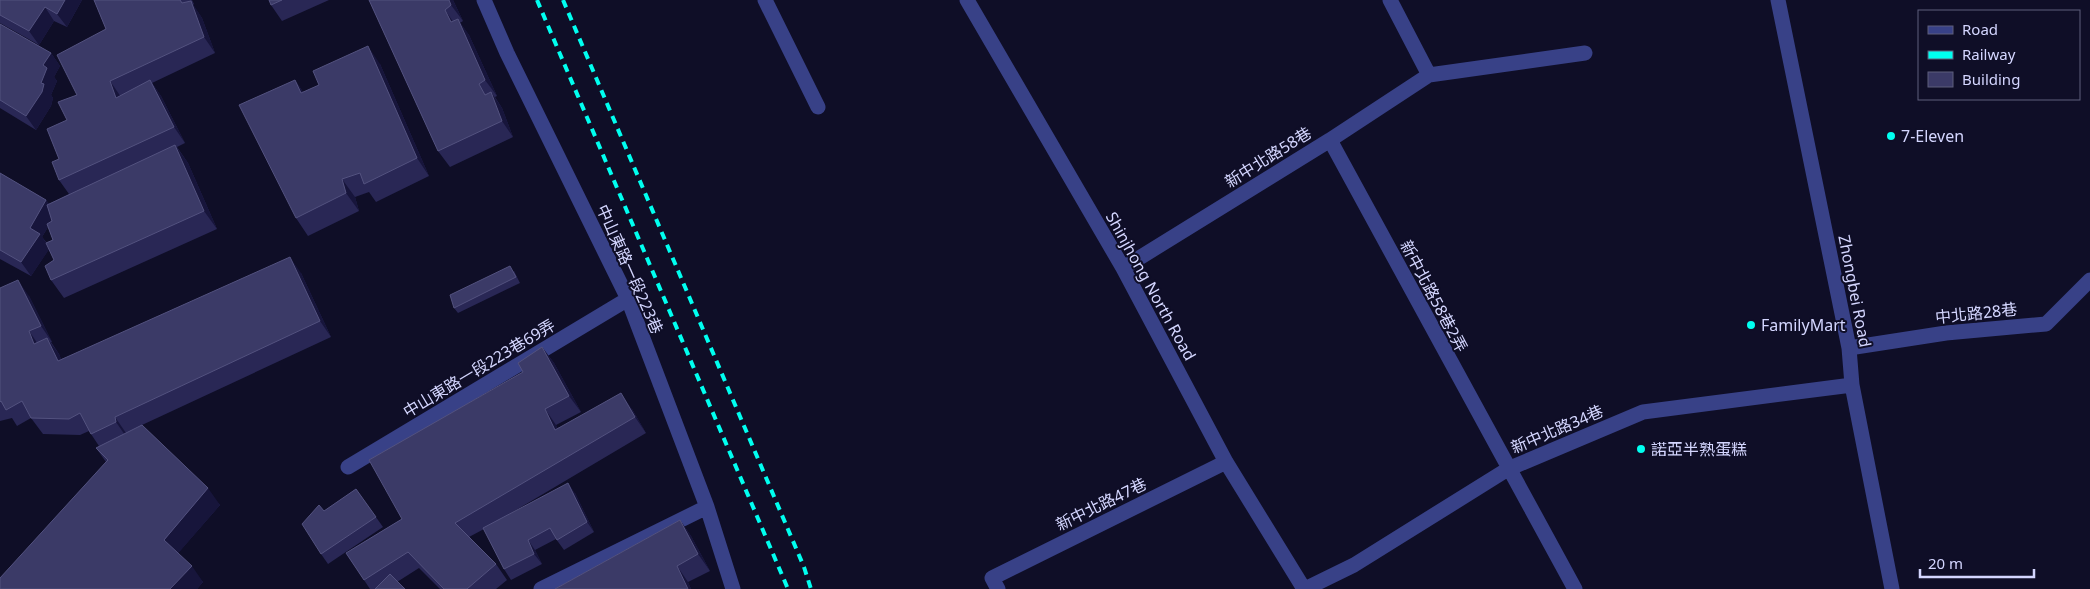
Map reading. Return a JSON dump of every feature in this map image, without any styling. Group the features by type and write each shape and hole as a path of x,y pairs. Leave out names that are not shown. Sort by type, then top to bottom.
{"street":[{"name":"中山東路一段223巷","path":"484,0 507,53 628,299 707,507 733,589"},
{"path":"765,0 818,108"},
{"name":"Shinjhong North Road","path":"967,0 1123,268 1226,462 1304,589"},
{"path":"1390,0 1429,74"},
{"name":"Zhongbei Road","path":"1778,0 1850,348 1852,385 1892,589"},
{"name":"新中北路58巷","path":"1123,268 1330,140 1429,74 1585,53"},
{"name":"新中北路58巷2弄","path":"1330,140 1575,589"},
{"name":"中北路28巷","path":"1850,348 1946,333 2046,324 2090,280"},
{"name":"中山東路一段223巷69弄","path":"348,467 628,299"},
{"name":"新中北路34巷","path":"1304,589 1354,565 1508,469 1643,412 1852,385"},
{"name":"新中北路47巷","path":"995,583 1226,462"},
{"path":"541,589 707,507"}],"building":[{"path":"0,0 65,0 57,14 45,7 29,31 0,15"},
{"path":"94,0 180,0 182,3 191,1 204,37 110,81 116,98 150,80 174,127 59,180 52,162 59,159 47,129 67,120 58,102 77,95 57,55 106,29"},
{"path":"269,0 282,0 271,5"},
{"path":"369,0 449,0 451,5 445,10 451,22 458,19 485,80 479,84 485,95 491,92 502,121 438,151"},
{"path":"0,24 51,53 43,65 47,68 41,83 44,84 42,92 26,116 0,100"},
{"path":"368,46 417,158 364,184 360,173 342,179 346,193 296,218 239,105 295,80 301,93 319,85 313,71"},
{"path":"175,145 204,211 51,280 45,266 54,260 46,243 53,240 47,224 52,221 47,205"},
{"path":"0,173 46,200 30,228 40,234 21,262 0,250"},
{"path":"290,257 320,321 115,417 116,422 91,434 80,413 69,419 31,418 22,401 6,410 0,402 0,288 18,280 41,326 29,331 34,344 47,338 58,361"},
{"path":"510,266 516,277 454,308 450,295"},
{"path":"542,347 569,396 545,409 555,430 621,393 635,417 455,523 496,564 467,589 444,589 408,552 364,580 346,553 402,519 369,460 523,372 518,363"},
{"path":"142,425 208,488 164,540 192,566 170,589 0,589 0,578 108,460 96,448"},
{"path":"568,483 587,522 557,540 550,528 528,540 534,554 504,569 483,528"},
{"path":"356,489 376,517 321,554 302,524 319,505 324,511"},
{"path":"680,520 698,554 677,566 688,589 555,589"},
{"path":"390,574 405,589 375,589"}],"railway":[{"path":"537,0 788,589"},
{"path":"563,0 804,567 811,589"}],"place":[{"name":"7-Eleven","path":"1891,136"},
{"name":"FamilyMart","path":"1751,325"},
{"name":"諾亞半熟蛋糕","path":"1641,449"}]}
